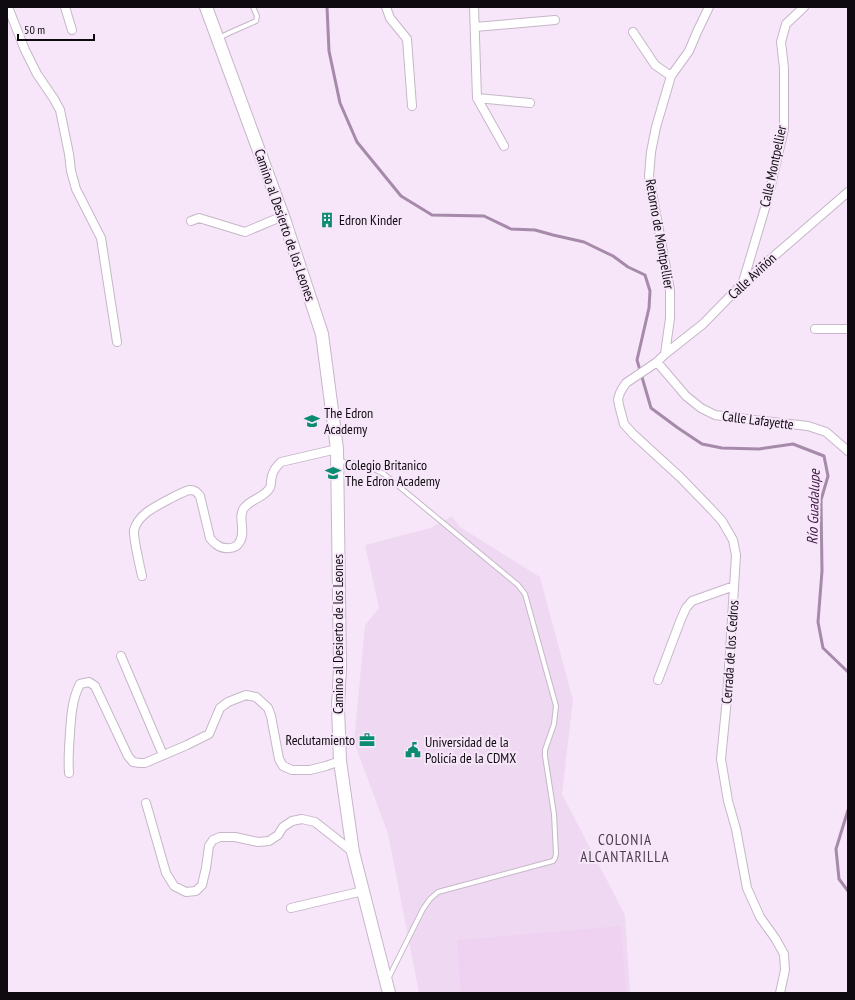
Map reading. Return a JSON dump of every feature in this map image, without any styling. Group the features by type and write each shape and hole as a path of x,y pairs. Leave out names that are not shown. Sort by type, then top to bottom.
{"main road":[{"name":"Camino al Desierto de los Leones","path":"206,7 283,216 322,334 337,455 340,668 338,707 340,761 353,852 388,988"}],"street":[{"path":"8,7 25,50 37,74 60,110 71,171 76,189 101,238 117,342"},
{"path":"64,7 72,30"},
{"path":"386,7 390,18 407,38 412,106"},
{"path":"474,7 477,98 504,146"},
{"name":"Retorno de Montpellier","path":"665,354 670,318 670,290 649,176 652,146 671,76 689,51 709,7"},
{"name":"Calle Montpellier","path":"743,283 768,198 784,129 784,68 781,42 786,24 804,7"},
{"path":"475,27 555,20"},
{"path":"632,32 655,65 671,76"},
{"path":"477,98 530,103"},
{"name":"Calle Aviñón","path":"656,362 702,324 743,283 848,192"},
{"path":"191,221 200,218 245,232 283,216"},
{"path":"815,329 848,328"},
{"name":"Cerrada de los Cedros","path":"656,362 626,383 622,389 618,399 621,416 624,424 633,434 680,477 722,521 733,540 736,555 721,759 728,801 736,829 748,888 760,917 784,954 785,970 780,993"},
{"name":"Calle Lafayette","path":"656,362 686,396 702,408 715,415 808,426 826,432 848,451"},
{"path":"142,576 134,532 138,521 146,512 182,492 190,490 198,492 210,538 214,543 224,548 237,546 243,534 242,512 244,508 268,491 273,472 281,462 337,455"},
{"path":"658,680 680,619 686,608 692,601 734,586"},
{"path":"121,656 163,755"},
{"path":"69,773 68,761 72,714 76,691 80,684 89,682 95,686 128,756 134,762 145,763 209,734 220,708 228,702 246,695 256,697 268,708 272,716 279,759 284,766 292,770 310,770 340,761"},
{"path":"146,803 166,874 174,886 186,892 196,891 202,885 209,846 213,840 220,837 235,837 258,842 269,841 278,835 283,827 292,821 302,819 315,822 353,852"},
{"path":"291,908 363,891"}],"lane":[{"path":"218,39 256,21 257,16 253,7"},
{"path":"337,455 375,469 384,474 518,585 525,594 556,706 554,724 545,750 554,814 555,858 552,861 438,892 430,899 423,909 388,988"}],"shaded area":[{"path":"452,516 460,527 540,577 573,700 562,794 625,915 630,993 419,993 388,834 354,742 365,625 379,608 365,545 430,528"},
{"path":"621,926 626,993 461,993 457,940"}],"waterway":[{"name":"Río Guadalupe","path":"327,7 329,51 340,103 357,142 401,196 432,215 484,216 511,229 535,230 584,242 613,256 628,267 645,275 650,291 649,308 637,360 651,408 702,444 722,448 759,449 793,444 824,456 828,476 821,500 822,571 818,622 823,648 848,672"},
{"name":"Río Guadalupe","path":"848,810 836,849 839,879 848,891"}],"place":[{"name":"Edron Kinder","path":"327,220"},
{"name":"The Edron Academy","path":"312,421"},
{"name":"Colegio Britanico The Edron Academy","path":"333,473"},
{"name":"Reclutamiento","path":"367,740"},
{"name":"Universidad de la Policía de la CDMX","path":"413,750"}],"district":[{"name":"COLONIA ALCANTARILLA","path":"625,848"}]}
